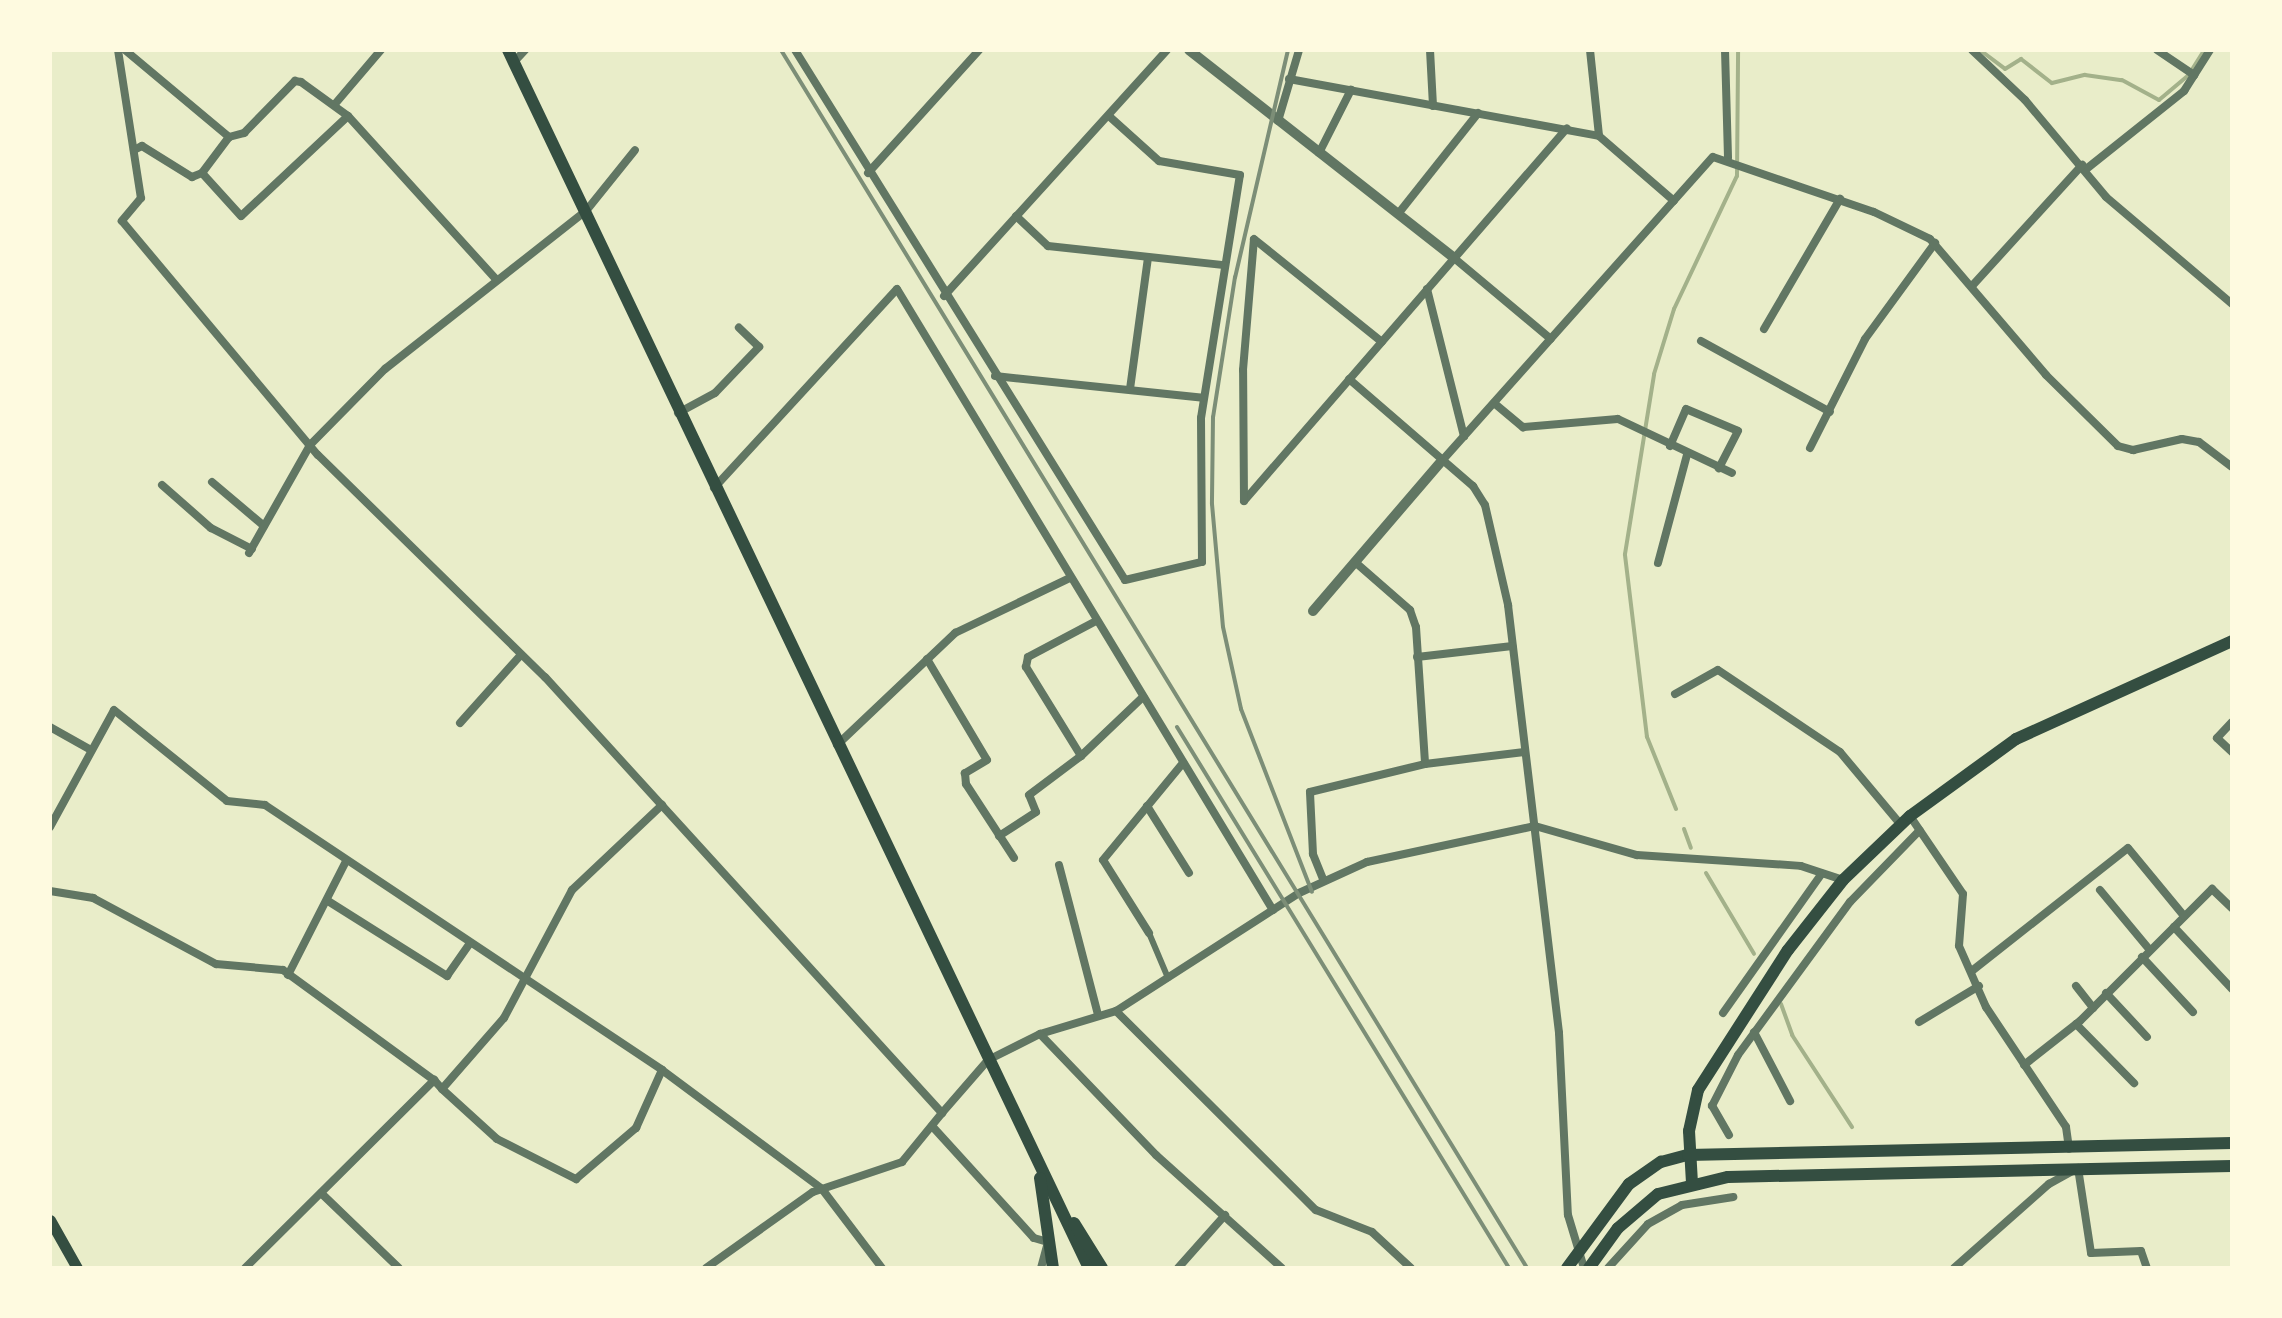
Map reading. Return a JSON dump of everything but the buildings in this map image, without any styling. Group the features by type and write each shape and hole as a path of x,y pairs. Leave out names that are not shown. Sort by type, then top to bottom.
{"main road":[{"path":"510,56 586,211 713,489 1089,1268"},
{"path":"1692,1183 1688,1155 1691,1110 1706,1076 1843,880 1906,820 2016,739 2232,640"},
{"path":"1567,1268 1586,1239 1644,1172 1688,1155 2068,1150 2230,1141"},
{"path":"1039,1165 1053,1268"},
{"path":"1039,1165 1102,1268"},
{"path":"1598,1265 1644,1204 1692,1183 2232,1166"},
{"path":"1057,1206 1078,1268"},
{"path":"52,1230 77,1268"}],"street":[{"path":"122,50 229,137"},
{"path":"122,50 141,198 122,221 310,444 662,805 942,1113"},
{"path":"335,104 381,50"},
{"path":"510,56 525,50"},
{"path":"868,173 979,50"},
{"path":"944,296 1166,50"},
{"path":"1189,50 1202,56 1551,338"},
{"path":"1278,121 1299,50"},
{"path":"1430,50 1432,106"},
{"path":"1590,50 1599,136"},
{"path":"1725,50 1728,158"},
{"path":"1972,50 2135,224 2148,228 2232,304"},
{"path":"1972,286 2084,167 2140,132 2194,76 2210,50"},
{"path":"2162,51 2194,76"},
{"path":"799,52 868,173 1125,580 1202,562 1204,398 1240,176 1159,161 1109,116"},
{"path":"1289,79 1599,136 1674,201"},
{"path":"134,150 142,146 192,177 202,173 229,137 244,132 295,81 348,116 496,279"},
{"path":"1319,153 1351,90"},
{"path":"1398,214 1478,114"},
{"path":"202,173 241,216 348,116"},
{"path":"1382,342 1254,239 1243,370 1244,500 1350,379 1382,342 1427,289 1567,128"},
{"path":"162,485 211,528 250,551 310,444 385,369 586,211 635,150"},
{"path":"1313,611 1713,157 1728,158 1840,199 1935,243 2046,374 2118,446 2133,450 2182,438 2199,442 2232,467"},
{"path":"1764,329 1840,199"},
{"path":"1016,216 1048,246 1224,265"},
{"path":"1810,448 1865,339 1935,243"},
{"path":"1130,389 1148,257"},
{"path":"713,489 897,289 1273,910"},
{"path":"1427,289 1464,436"},
{"path":"678,413 716,394 758,346 739,328"},
{"path":"1701,340 1830,412"},
{"path":"995,376 1204,398"},
{"path":"1350,379 1440,463 1473,486 1485,504 1512,646 1534,826 1570,1161 1568,1215 1598,1265 1665,1215 1733,1197"},
{"path":"1494,403 1524,428 1618,418 1687,455 1732,473"},
{"path":"1670,446 1686,409 1738,431 1719,468"},
{"path":"1658,563 1687,455"},
{"path":"212,482 264,526"},
{"path":"1355,562 1410,610 1425,764"},
{"path":"837,745 927,658 974,620 1070,578"},
{"path":"1081,756 1026,667 1028,657 1096,621"},
{"path":"1417,657 1512,646"},
{"path":"460,723 520,656"},
{"path":"927,658 987,760 966,773 966,784 1014,858"},
{"path":"1676,694 1718,670 1840,752 1920,830 1963,894 1959,946 2024,1065 2066,1127 2068,1150"},
{"path":"999,836 1036,812 1028,795 1081,756 1143,697"},
{"path":"50,828 89,748 114,710 227,801 265,805 662,1070 822,1189 882,1268"},
{"path":"2232,722 2217,738 2232,752"},
{"path":"50,727 89,748"},
{"path":"1323,879 1312,854 1310,792 1425,764 1524,752"},
{"path":"1168,979 1149,933 1103,860 1183,763"},
{"path":"442,1089 529,980 572,890 662,805"},
{"path":"1147,806 1189,873"},
{"path":"706,1268 822,1189 902,1162 988,1060 1040,1034 1116,1010 1323,879 1460,838 1534,826 1637,855 1802,866 1843,880"},
{"path":"1729,1135 1712,1106 1754,1032 1850,902 1920,830"},
{"path":"1973,970 2128,848 2184,916"},
{"path":"288,975 346,861"},
{"path":"1059,865 1098,1014"},
{"path":"1723,1013 1822,873"},
{"path":"2024,1065 2076,1024 2212,889 2232,908"},
{"path":"2100,890 2193,1012"},
{"path":"50,891 93,898 216,964 254,964 288,975 434,1080 497,1139 576,1179 636,1128 662,1070"},
{"path":"328,901 447,976 470,944"},
{"path":"2174,927 2232,989"},
{"path":"1919,1022 1979,986"},
{"path":"2076,986 2093,1008"},
{"path":"2106,994 2147,1037"},
{"path":"1116,1010 1316,1210 1372,1232 1411,1268"},
{"path":"2076,1024 2134,1083"},
{"path":"1754,1032 1790,1101"},
{"path":"1040,1034 1156,1155 1282,1268"},
{"path":"245,1268 434,1080"},
{"path":"932,1126 1034,1238 1048,1242 1041,1268"},
{"path":"1954,1268 2049,1184 2078,1168 2091,1253 2142,1251 2147,1268"},
{"path":"321,1193 399,1268"},
{"path":"1178,1268 1226,1215"}],"waterway":[{"path":"1676,809 1647,737 1625,554 1654,374 1674,309 1737,176 1738,50"},
{"path":"1980,50 2005,69 2021,59 2052,83 2085,75 2122,80 2159,100 2188,76 2204,50"},
{"path":"1684,829 1691,848"},
{"path":"1706,873 1754,954"},
{"path":"1781,1004 1792,1035 1852,1127"}],"railway":[{"path":"781,50 1527,1268"},
{"path":"1288,50 1235,277 1213,417 1212,504 1223,627 1241,709 1312,892"},
{"path":"1177,727 1509,1268"}]}
